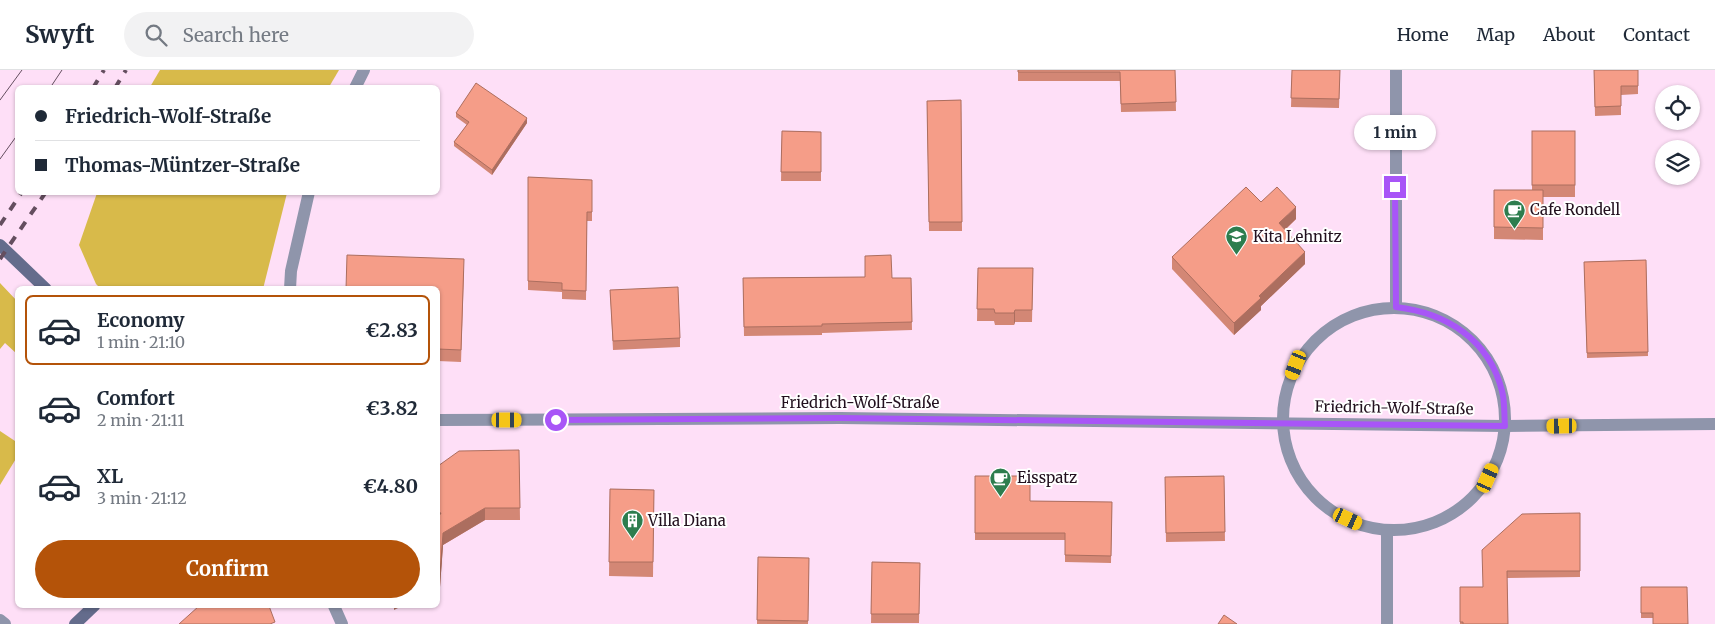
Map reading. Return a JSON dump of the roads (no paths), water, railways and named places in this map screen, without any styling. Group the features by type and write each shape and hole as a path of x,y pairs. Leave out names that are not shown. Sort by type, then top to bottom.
{"main road":[{"path":"0,245 43,286"},
{"path":"75,624 92,608"}],"street":[{"path":"356,85 364,70"},
{"path":"1396,70 1396,307"},
{"path":"290,286 291,271 308,195"},
{"path":"1396,307 1436,316 1455,326 1485,354 1502,392 1505,426 1500,452 1488,478 1468,501 1444,518 1416,528 1386,530 1360,525 1336,514 1315,497 1299,476 1288,452 1283,423 1286,393 1296,365 1314,341 1338,323 1366,311 1396,307"},
{"name":"Friedrich-Wolf-Straße","path":"440,420 840,418 1505,426 1715,424"},
{"path":"1386,530 1388,624"},
{"path":"335,608 342,624"},
{"path":"0,620 5,624"}],"tram line":[{"path":"0,100 22,70"},
{"path":"52,85 62,70"},
{"path":"0,159 15,138"}],"railway":[{"path":"95,85 104,70"},
{"path":"117,85 126,70"},
{"path":"0,225 20,195"},
{"path":"0,259 44,195"}],"place":[{"name":"Cafe Rondell","path":"1514,229"},
{"name":"Kita Lehnitz","path":"1237,256"},
{"name":"Eisspatz","path":"1001,497"},
{"name":"Villa Diana","path":"632,540"}]}
